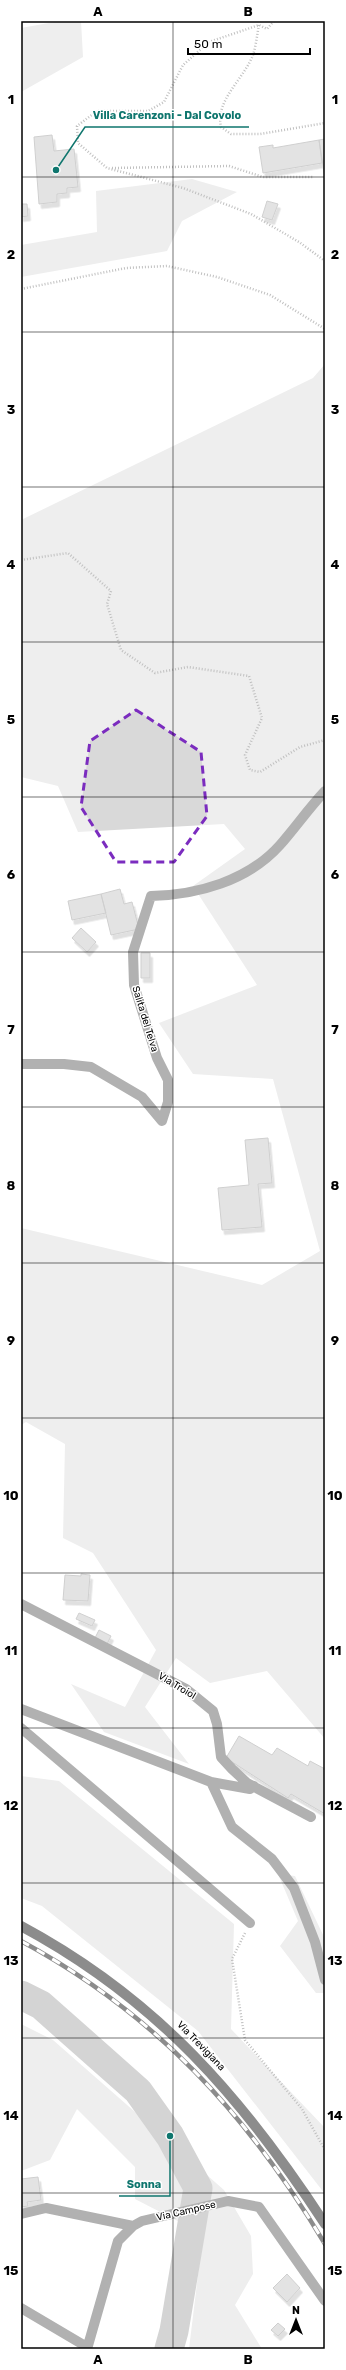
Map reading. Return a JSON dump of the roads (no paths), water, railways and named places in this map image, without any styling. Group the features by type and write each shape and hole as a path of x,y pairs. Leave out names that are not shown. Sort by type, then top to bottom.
{"main road":[{"name":"Via Trevigiana","path":"21,1926 122,1990 156,2017 191,2051 222,2084 278,2155 325,2224"}],"street":[{"name":"Salita del Telva","path":"21,1064 64,1064 91,1067 142,1097 162,1121 168,1102 168,1080 157,1058 134,985 133,952 151,896 178,895 206,888 251,869 279,846 325,791"},
{"name":"Via Troiol","path":"21,1604 186,1689 213,1711 217,1724 221,1757 247,1783 311,1817"},
{"path":"21,1709 211,1782 250,1789 254,1786"},
{"path":"21,1728 250,1923"},
{"path":"211,1782 232,1827 272,1859 294,1888 315,1942 325,1980"},
{"name":"Via Campose","path":"137,2223 228,2201 259,2208 325,2301"},
{"path":"21,2214 46,2208 137,2223"},
{"path":"21,2308 87,2348 118,2241 137,2223"}],"waterway":[{"path":"21,1995 41,2005 138,2091 170,2136 198,2188 174,2331 169,2349"}],"railway":[{"path":"21,1941 70,1970 114,2001 156,2035 194,2071 230,2110 264,2152 325,2244"}],"place":[{"name":"Villa Carenzoni - Dal Covolo","path":"56,170"},
{"name":"Sonna","path":"170,2136"}]}
